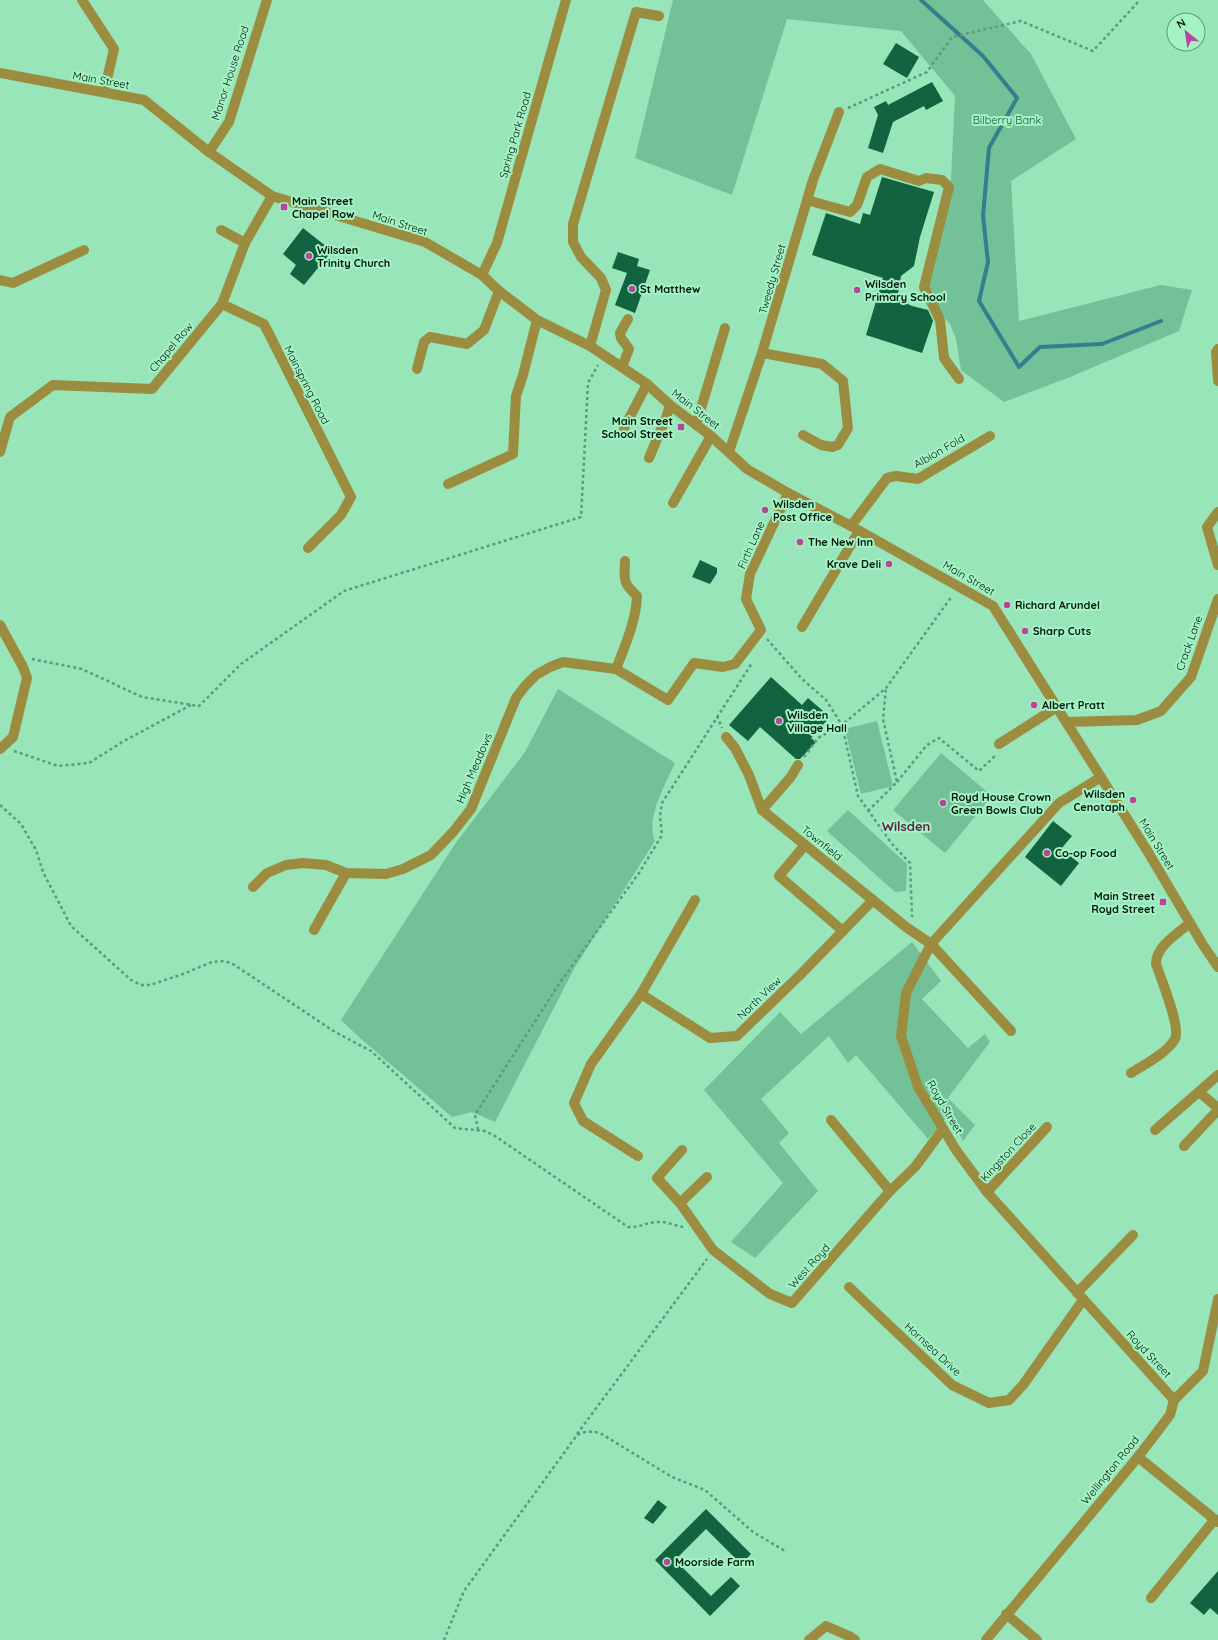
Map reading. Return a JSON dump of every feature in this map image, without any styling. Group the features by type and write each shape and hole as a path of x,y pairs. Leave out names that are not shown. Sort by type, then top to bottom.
{"street":[{"path":"82,0 114,49 104,92"},
{"name":"Manor House Road","path":"209,152 229,122 267,0"},
{"name":"Spring Park Road","path":"482,275 496,243 566,0"},
{"path":"590,346 606,290 601,278 581,257 573,242 573,224 636,12 659,16"},
{"name":"Main Street","path":"0,73 144,100 209,152 272,196 425,242 482,275 499,291 537,320 590,346 647,384 670,405 711,436 747,469 788,493 959,585 993,606 1148,852 1218,967"},
{"name":"Tweedy Street","path":"729,452 762,353 813,180 839,112"},
{"path":"807,200 850,212 857,205 867,177 880,169 919,181 926,178 942,180 949,187 924,287 940,320 944,358 959,379"},
{"name":"Chapel Row","path":"0,452 10,417 53,385 152,389 222,304 246,243 272,196"},
{"path":"221,230 246,243"},
{"path":"0,280 13,283 84,250"},
{"path":"417,369 424,342 430,336 467,344 484,330 499,291"},
{"name":"Mainspring Road","path":"222,304 264,324 351,497 341,515 308,548"},
{"path":"622,367 629,349 621,338 620,334 628,319"},
{"path":"448,484 513,454 516,396 537,320"},
{"path":"696,425 725,328"},
{"path":"1218,349 1216,352 1218,381"},
{"path":"762,353 822,364 843,381 848,428 838,445 832,447 820,445 803,435"},
{"path":"624,428 647,384"},
{"path":"649,458 670,405"},
{"path":"673,503 711,436"},
{"name":"Albion Fold","path":"855,528 887,478 896,476 918,479 990,436"},
{"name":"Firth Lane","path":"761,630 746,599 750,574 788,493"},
{"path":"1218,512 1207,527 1218,565"},
{"path":"802,627 855,528"},
{"path":"624,562 624,577 626,586 636,596 636,601 628,636 616,669 668,700 694,663 723,667 735,664 761,630"},
{"name":"Crack Lane","path":"1066,722 1137,720 1161,711 1191,677 1218,599"},
{"path":"0,625 3,640 16,655 27,678 13,737 1,748"},
{"name":"High Meadows","path":"253,887 267,873 286,865 303,863 326,865 346,873 386,874 403,869 431,855 471,809 516,698 525,686 536,675 563,662 616,669"},
{"path":"999,744 1057,707"},
{"path":"726,737 735,748 749,775 762,810 790,778 798,765"},
{"name":"Royd Street","path":"1101,777 1058,803 931,944 906,993 901,1036 918,1087 956,1150 987,1192 1174,1400"},
{"name":"Townfield","path":"762,810 906,928 931,944 1011,1031"},
{"path":"805,845 779,876 843,931"},
{"path":"314,930 346,873"},
{"path":"638,1156 583,1121 574,1103 591,1064 641,994 695,900"},
{"name":"North View","path":"641,994 710,1038 737,1036 873,900"},
{"path":"1131,1073 1165,1050 1176,1038 1176,1023 1156,964 1156,956 1166,943 1190,923"},
{"path":"1155,1130 1218,1075"},
{"path":"1184,1146 1218,1109 1199,1092"},
{"path":"831,1120 890,1191"},
{"name":"Kingston Close","path":"987,1192 1047,1127"},
{"name":"West Royd","path":"682,1150 657,1178 680,1203 713,1250 770,1294 792,1303 890,1191 915,1168 943,1129"},
{"path":"680,1203 707,1177"},
{"name":"Hornsea Drive","path":"849,1287 952,1385 989,1403 1009,1400 1023,1385 1080,1296 1132,1235"},
{"name":"Wellington Road","path":"986,1640 1006,1614 1138,1457 1170,1415 1174,1400 1203,1370 1218,1299"},
{"path":"1138,1457 1216,1521 1151,1598"},
{"path":"1006,1614 1037,1640"},
{"path":"809,1640 826,1626 855,1640"}],"path":[{"path":"839,112 926,72 952,38 971,33 1021,21 1093,51 1140,0"},
{"path":"16,655 82,670 142,697 199,706 242,664 344,591 581,517 588,383 604,355"},
{"path":"798,765 818,738 842,725 886,688 959,585"},
{"path":"761,630 802,679 826,700 842,725 858,796 892,844 910,863 912,916 906,928"},
{"path":"763,646 767,639"},
{"path":"478,1130 475,1114 559,984 639,873 662,835 660,816 662,803 755,659"},
{"path":"886,688 884,720 897,782"},
{"path":"1,748 58,766 89,763 124,741 192,705"},
{"path":"868,811 897,782 927,745 939,738 979,771 1001,750 999,744"},
{"path":"0,805 21,824 36,850 43,872 71,926 131,980 141,985 150,985 212,962 224,961 233,964 335,1032 371,1051 455,1128 485,1131 495,1136 628,1227 662,1222 699,1232"},
{"path":"444,1640 464,1591 713,1250"},
{"path":"577,1435 591,1431 600,1434 672,1478 705,1490 753,1532 785,1551"}],"green space":[{"name":"Bilberry Bank","path":"673,0 983,0 1031,54 1076,139 1011,181 1019,321 1161,285 1192,290 1179,331 1070,377 1004,402 961,370 956,339 950,324 932,304 924,287 951,179 955,96 901,31 787,19 732,195 635,158"},
{"path":"558,689 675,763 662,791 655,812 653,832 655,841 575,967 495,1122 472,1112 452,1117 341,1020 455,844 525,752"},
{"path":"877,721 893,786 861,794 845,729"},
{"name":"Royd House Crown Green Bowls Club","path":"941,753 992,796 945,853 893,810"},
{"path":"848,810 907,864 906,891 895,892 827,831"},
{"path":"912,942 941,981 922,999 968,1048 985,1034 990,1042 948,1098 975,1125 963,1141 949,1115 928,1139 856,1055 848,1063 829,1036 761,1099 789,1133 779,1143 818,1191 755,1258 731,1242 783,1183 704,1090 780,1012 801,1034"}],"building":[{"path":"896,43 919,57 907,78 883,64"},
{"path":"932,82 943,101 926,110 924,106 893,122 883,153 868,148 878,115 874,107 886,101 888,105"},
{"path":"882,177 934,192 920,237 914,266 901,276 897,299 912,306 928,310 933,321 922,353 866,335 883,278 812,255 826,213 860,224 863,213 870,215"},
{"name":"Wilsden Trinity Church","path":"303,228 332,251 304,285 290,274 296,265 283,254"},
{"name":"St Matthew","path":"618,252 639,259 637,266 650,270 635,313 615,305 627,273 612,268"},
{"path":"700,560 717,568 717,573 710,584 692,577"},
{"name":"Wilsden Village Hall","path":"771,677 802,705 808,698 830,717 811,738 816,742 800,759 796,759 760,727 748,741 729,725"},
{"name":"Co-op Food","path":"1053,821 1072,836 1061,849 1079,863 1061,886 1025,857"},
{"path":"658,1500 667,1507 653,1524 644,1518"},
{"name":"Moorside Farm","path":"706,1509 751,1554 741,1564 706,1529 675,1560 711,1596 731,1577 740,1586 710,1616 655,1560"},
{"path":"1218,1571 1218,1615 1210,1608 1204,1615 1190,1603"}],"waterway":[{"path":"921,0 983,56 1017,98 989,148 983,216 988,262 979,301 1019,367 1040,347 1102,344 1161,321"}],"place":[{"name":"Main Street Chapel Row","path":"284,207"},
{"name":"Wilsden Trinity Church","path":"309,256"},
{"name":"St Matthew","path":"632,289"},
{"name":"Wilsden Primary School","path":"857,290"},
{"name":"Main Street School Street","path":"681,427"},
{"name":"Wilsden Post Office","path":"765,510"},
{"name":"The New Inn","path":"800,542"},
{"name":"Krave Deli","path":"889,564"},
{"name":"Richard Arundel","path":"1007,605"},
{"name":"Sharp Cuts","path":"1025,631"},
{"name":"Albert Pratt","path":"1034,705"},
{"name":"Wilsden Village Hall","path":"779,721"},
{"name":"Wilsden Cenotaph","path":"1133,800"},
{"name":"Royd House Crown Green Bowls Club","path":"943,803"},
{"name":"Co-op Food","path":"1047,853"},
{"name":"Main Street Royd Street","path":"1163,902"},
{"name":"Moorside Farm","path":"667,1562"}],"district":[{"name":"Wilsden","path":"906,826"}]}
